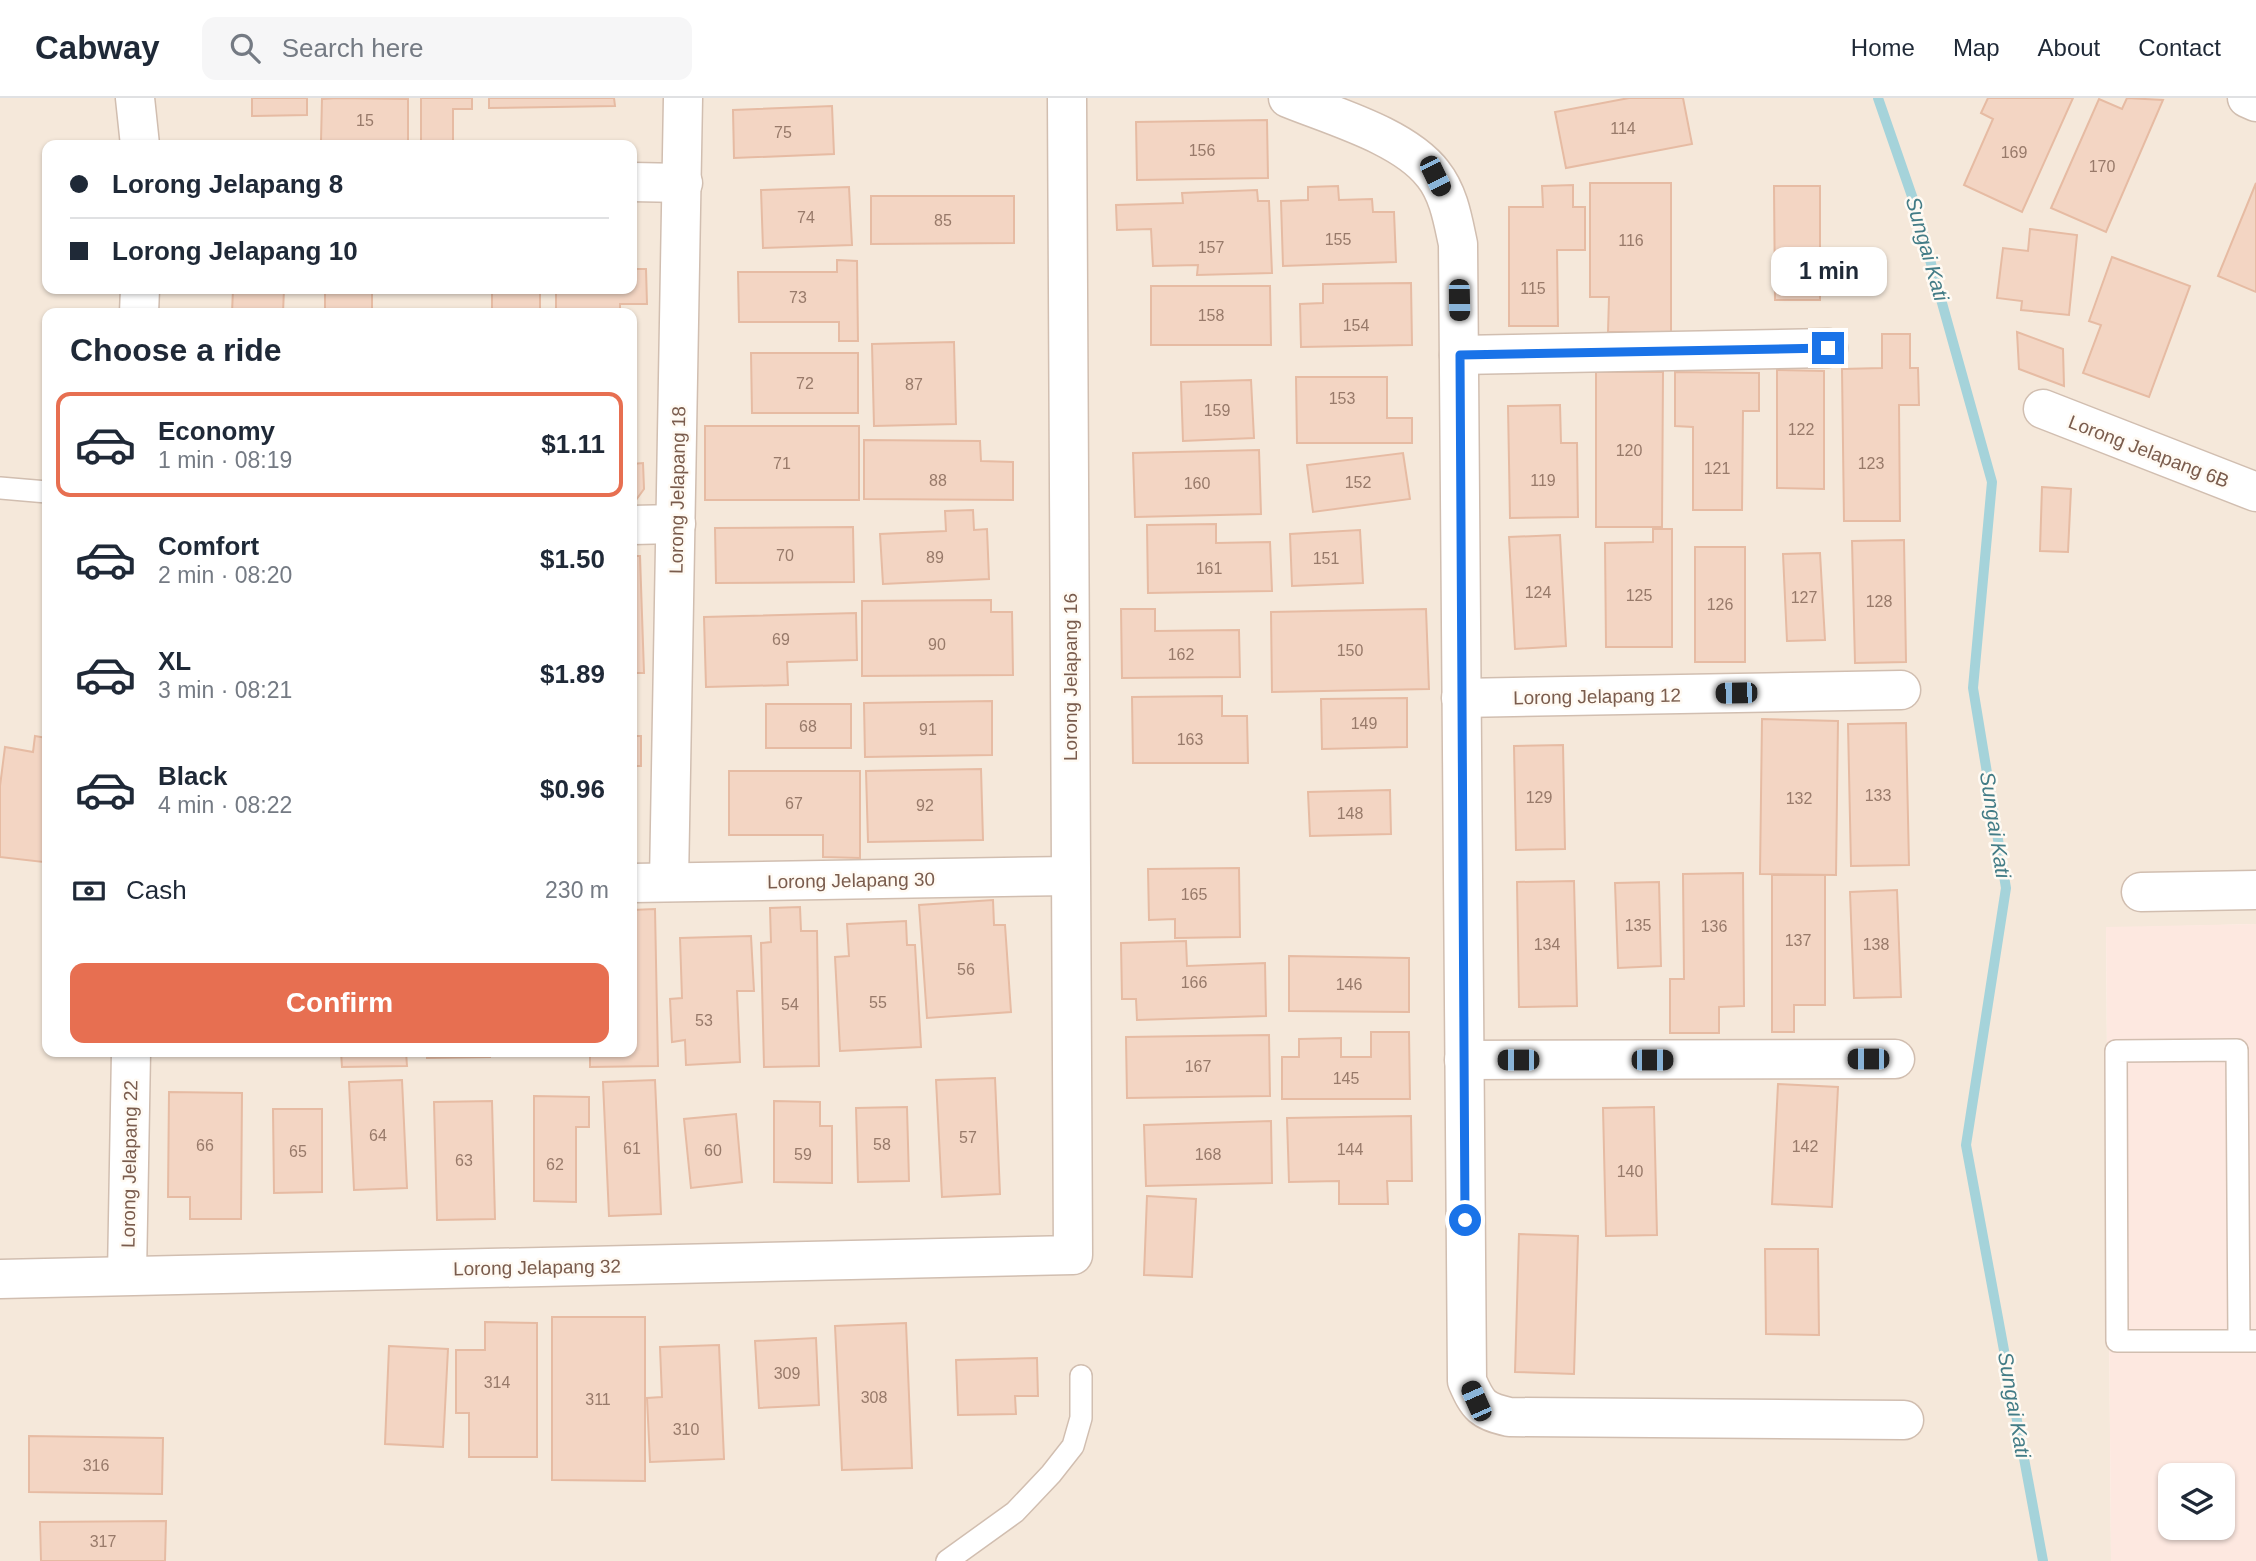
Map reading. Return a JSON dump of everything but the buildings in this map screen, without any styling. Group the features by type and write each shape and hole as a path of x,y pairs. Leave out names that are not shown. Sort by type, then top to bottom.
{"street":[{"path":"135,98 139,140"},
{"name":"Lorong Jelapang 18","path":"669,882 683,98"},
{"name":"Lorong Jelapang 16","path":"1067,98 1073,1255"},
{"path":"1287,98 1386,138 1414,153 1435,176 1450,208 1458,244 1467,1381 1476,1401 1488,1412 1509,1418 1904,1420"},
{"path":"2247,98 2256,102"},
{"path":"637,182 683,183"},
{"path":"1460,355 1828,348"},
{"name":"Lorong Jelapang 6B","path":"2043,409 2256,492"},
{"path":"637,525 676,524"},
{"name":"Lorong Jelapang 12","path":"1461,698 1900,690"},
{"name":"Lorong Jelapang 30","path":"637,883 1070,876"},
{"path":"2141,892 2256,890"},
{"name":"Lorong Jelapang 22","path":"127,1275 131,1057"},
{"path":"1464,1060 1895,1059"},
{"name":"Lorong Jelapang 32","path":"0,1279 1073,1255"}],"lane":[{"path":"0,488 42,492"},
{"path":"2237,1050 2248,1341 2117,1341 2116,1051 2237,1050"},
{"path":"947,1561 1015,1511 1051,1474 1073,1446 1081,1418 1081,1376"}],"shaded area":[{"path":"0,98 2256,98 2256,924 2106,928 2111,1561 0,1561"},
{"path":"2256,924 2256,1561 2111,1561 2106,927"}],"waterway":[{"name":"Sungai Kati","path":"1878,98 1913,199 1992,482 1973,688 2006,888 1966,1145 2043,1561"}],"route":[{"path":"1465,1220 1460,355 1828,348"}]}
